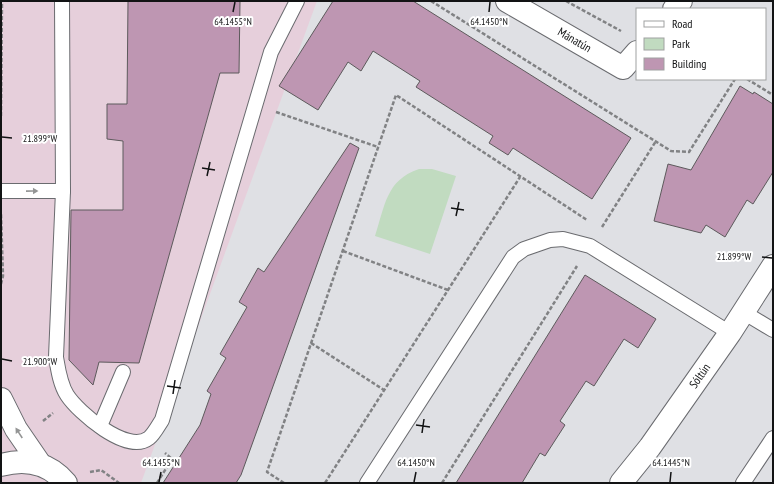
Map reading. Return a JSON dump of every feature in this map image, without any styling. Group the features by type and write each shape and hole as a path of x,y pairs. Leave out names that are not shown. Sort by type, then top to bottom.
{"street":[{"name":"Mánatún","path":"507,1 623,68 636,53"},
{"name":"Sóltún","path":"621,483 650,447 730,333 773,266"},
{"path":"1,399 16,428 40,464"},
{"path":"1,465 21,462 40,464 51,469 66,483"}],"lane":[{"path":"62,1 63,191 56,357 59,376 67,395 106,432 126,440 138,442 149,438 162,420 271,52 297,1"},
{"path":"1,191 63,191"},
{"path":"367,483 513,257 524,249 550,240 563,239 590,246 730,333"},
{"path":"743,312 773,330"},
{"path":"100,426 123,372"},
{"path":"743,483 773,438"}],"path":[{"path":"1,116 2,1"},
{"path":"431,1 671,151 689,152 734,80"},
{"path":"566,1 624,33"},
{"path":"749,80 773,96"},
{"path":"284,483 267,472 396,95 588,221"},
{"path":"255,105 378,147"},
{"path":"595,225 601,229 656,141"},
{"path":"325,483 520,176"},
{"path":"1,212 3,276 1,284"},
{"path":"442,483 590,246"},
{"path":"343,251 448,290"},
{"path":"311,343 384,390"},
{"path":"149,438 172,459 157,483"},
{"path":"87,473 101,470 119,483"}],"shaded area":[{"path":"1,1 317,1 141,483 1,483"}],"green space":[{"path":"419,169 432,169 456,176 430,254 375,236 388,195 393,187 408,174"}],"building":[{"path":"128,1 240,1 239,73 220,73 139,363 99,362 93,385 69,360 71,210 123,210 123,141 107,139 107,104 127,104"},
{"path":"333,1 413,1 631,138 592,199 513,148 508,155 489,143 493,136 416,87 420,81 373,51 361,71 348,62 318,110 279,86"},
{"path":"740,86 753,94 754,92 773,104 773,172 753,204 747,200 725,237 706,225 701,233 654,221 668,164 691,170"},
{"path":"350,143 359,148 241,475 236,483 163,483 200,425 211,394 207,391 226,358 220,354 247,307 239,302 258,268 264,272"},
{"path":"585,275 656,319 638,348 624,339 594,386 586,381 560,421 565,425 545,456 540,453 522,483 456,483"}]}
